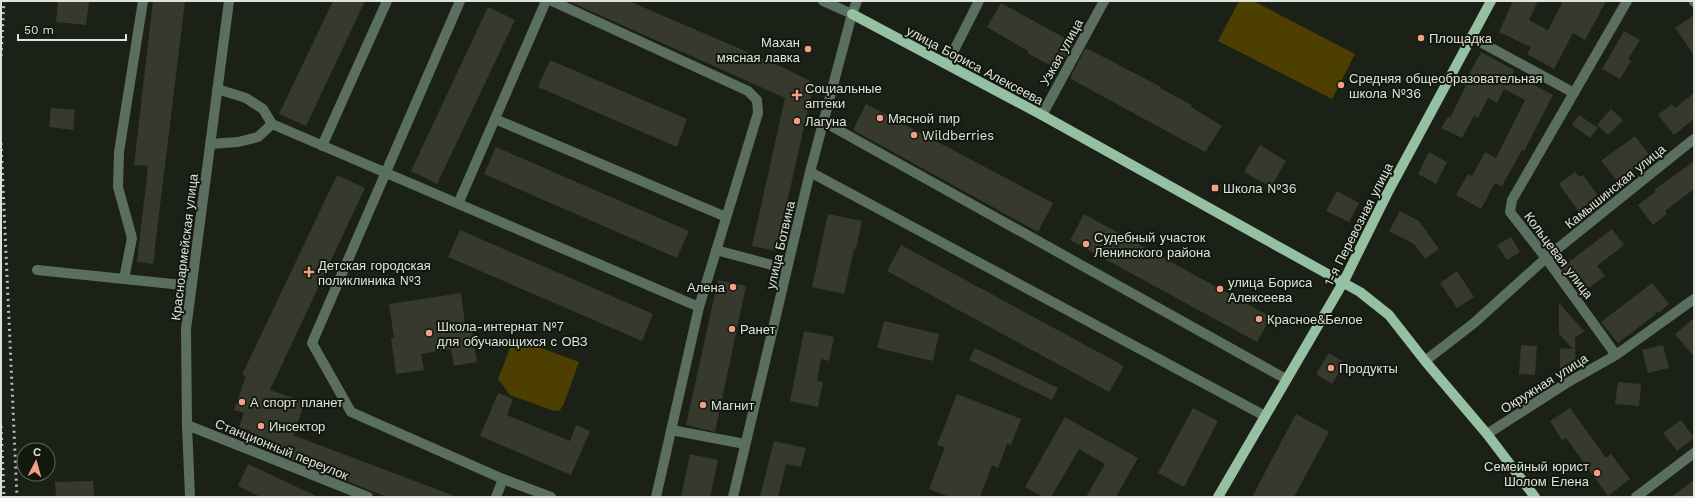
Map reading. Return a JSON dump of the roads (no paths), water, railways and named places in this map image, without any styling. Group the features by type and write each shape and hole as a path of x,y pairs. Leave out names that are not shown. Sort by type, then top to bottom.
{"main road":[{"name":"1-я Перевозная улица","path":"1218,497 1344,281 1387,194 1490,1"},
{"name":"улица Бориса Алексеева","path":"852,14 1042,115 1344,281 1360,292 1389,315 1425,361 1487,434 1535,497"}],"street":[{"path":"124,279 132,238 118,187 119,152 143,1"},
{"name":"Красноармейская улица","path":"190,497 186,425 186,329 229,1"},
{"path":"322,146 387,1"},
{"path":"460,1 312,343 352,412 503,479 551,497"},
{"path":"458,204 546,1"},
{"path":"552,1 748,91 757,100 758,113 699,307 656,497"},
{"name":"улица Бориса Алексеева","path":"823,1 852,14"},
{"name":"улица Ботвина","path":"733,497 810,172 852,14 857,1"},
{"path":"947,64 979,1"},
{"name":"Узкая улица","path":"1042,115 1104,1"},
{"name":"Кольцевая улица","path":"1616,355 1546,258 1510,212 1512,200 1627,1"},
{"path":"1471,37 1574,93"},
{"path":"218,89 246,98 263,109 272,124 699,307"},
{"path":"495,119 726,217"},
{"path":"824,122 1286,379"},
{"path":"210,144 238,142 258,137 272,124"},
{"name":"Камышинская улица","path":"1425,361 1474,323 1546,258 1694,139"},
{"path":"810,172 1265,416"},
{"path":"716,250 787,269"},
{"path":"37,270 192,286"},
{"path":"1616,355 1694,299"},
{"name":"Окружная улица","path":"1487,434 1616,355"},
{"name":"Станционный переулок","path":"186,425 368,497"},
{"path":"671,430 745,444"},
{"path":"1636,497 1694,453"},
{"path":"496,497 503,479"}],"railway":[{"path":"1,56 4,1"},
{"path":"1,143 17,497"},
{"path":"1,426 4,497"}],"place":[{"name":"Площадка","path":"1421,38"},
{"name":"Махан мясная лавка","path":"808,49"},
{"name":"Средняя общеобразовательная школа №36","path":"1341,85"},
{"name":"Социальные аптеки","path":"797,95"},
{"name":"Мясной пир","path":"880,118"},
{"name":"Лагуна","path":"797,121"},
{"name":"Wildberries","path":"914,135"},
{"name":"Школа №36","path":"1215,188"},
{"name":"Судебный участок Ленинского района","path":"1086,244"},
{"name":"Детская городская поликлиника №3","path":"309,272"},
{"name":"Алена","path":"733,287"},
{"name":"улица Бориса Алексеева","path":"1220,289"},
{"name":"Красное&Белое","path":"1259,319"},
{"name":"Ранет","path":"732,329"},
{"name":"Школа-интернат №7 для обучающихся с ОВЗ","path":"429,333"},
{"name":"Продукты","path":"1331,368"},
{"name":"А спорт планет","path":"242,402"},
{"name":"Магнит","path":"703,405"},
{"name":"Инсектор","path":"261,426"},
{"name":"Семейный юрист Шолом Елена","path":"1597,473"}]}
